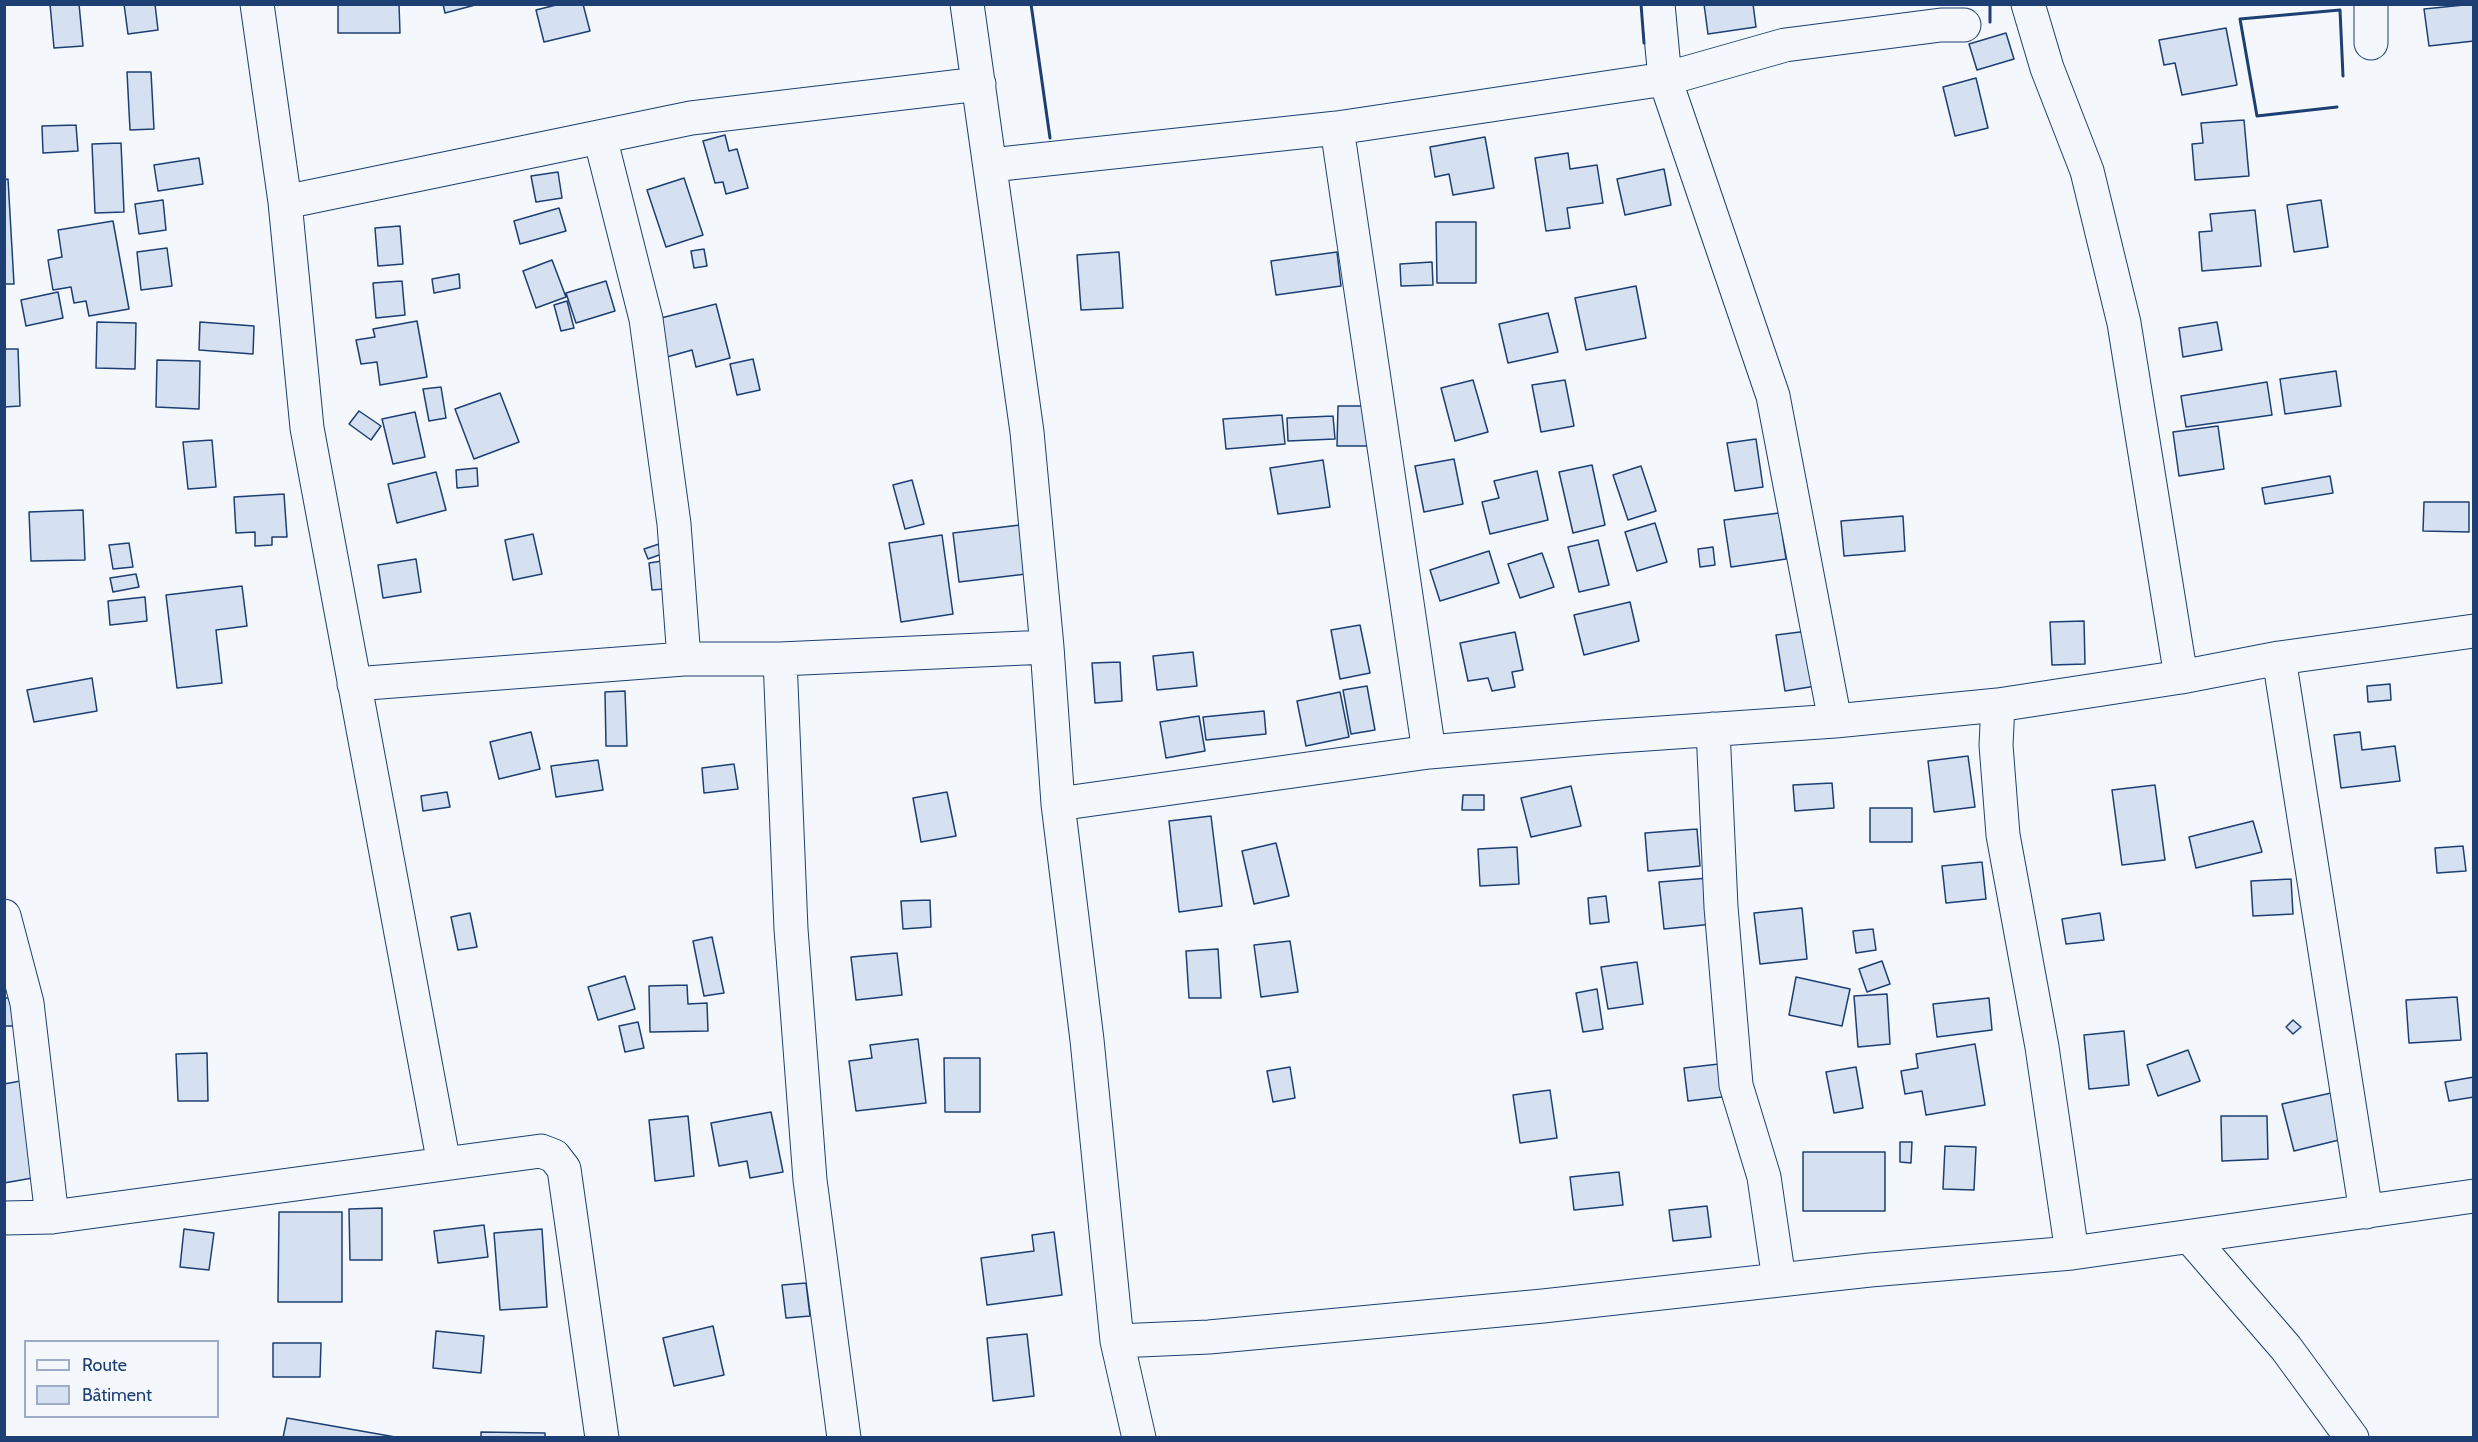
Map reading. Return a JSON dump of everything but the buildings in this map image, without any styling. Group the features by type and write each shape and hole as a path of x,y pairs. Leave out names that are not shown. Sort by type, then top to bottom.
{"street":[{"path":"257,4 285,202 306,428 444,1164"},
{"path":"967,4 1027,432 1047,648 1058,804 1087,1040 1117,1341 1139,1437"},
{"path":"1658,4 1665,79 1773,396 1835,721"},
{"path":"2028,4 2047,68 2087,171 2124,322 2181,677"},
{"path":"2371,4 2371,43"},
{"path":"991,165 1337,128 1665,79 1785,45 1941,25 1964,25"},
{"path":"285,202 691,118 979,84"},
{"path":"1337,128 1429,752"},
{"path":"600,136 646,319 674,524 684,659"},
{"path":"1058,804 1429,752 1835,721 1998,705 2181,677 2279,658 2474,631"},
{"path":"354,684 684,659 780,659 1047,648"},
{"path":"2279,658 2366,1212"},
{"path":"780,659 791,929 809,1168 844,1437"},
{"path":"1998,705 1996,746 2003,835 2042,1047 2072,1253"},
{"path":"1713,729 1721,907 1736,1085 1764,1177 1779,1280"},
{"path":"4,916 27,1003 52,1216"},
{"path":"4,1218 52,1216 541,1151 554,1156 564,1169 602,1437"},
{"path":"1117,1341 1209,1337 2072,1253 2191,1238 2474,1196"},
{"path":"2191,1238 2286,1348 2352,1437"}],"wall":[{"path":"1031,4 1050,138"},
{"path":"1641,4 1644,43"},
{"path":"1990,4 1990,22"},
{"path":"2337,107 2257,116 2240,19 2340,10 2343,76"}]}
